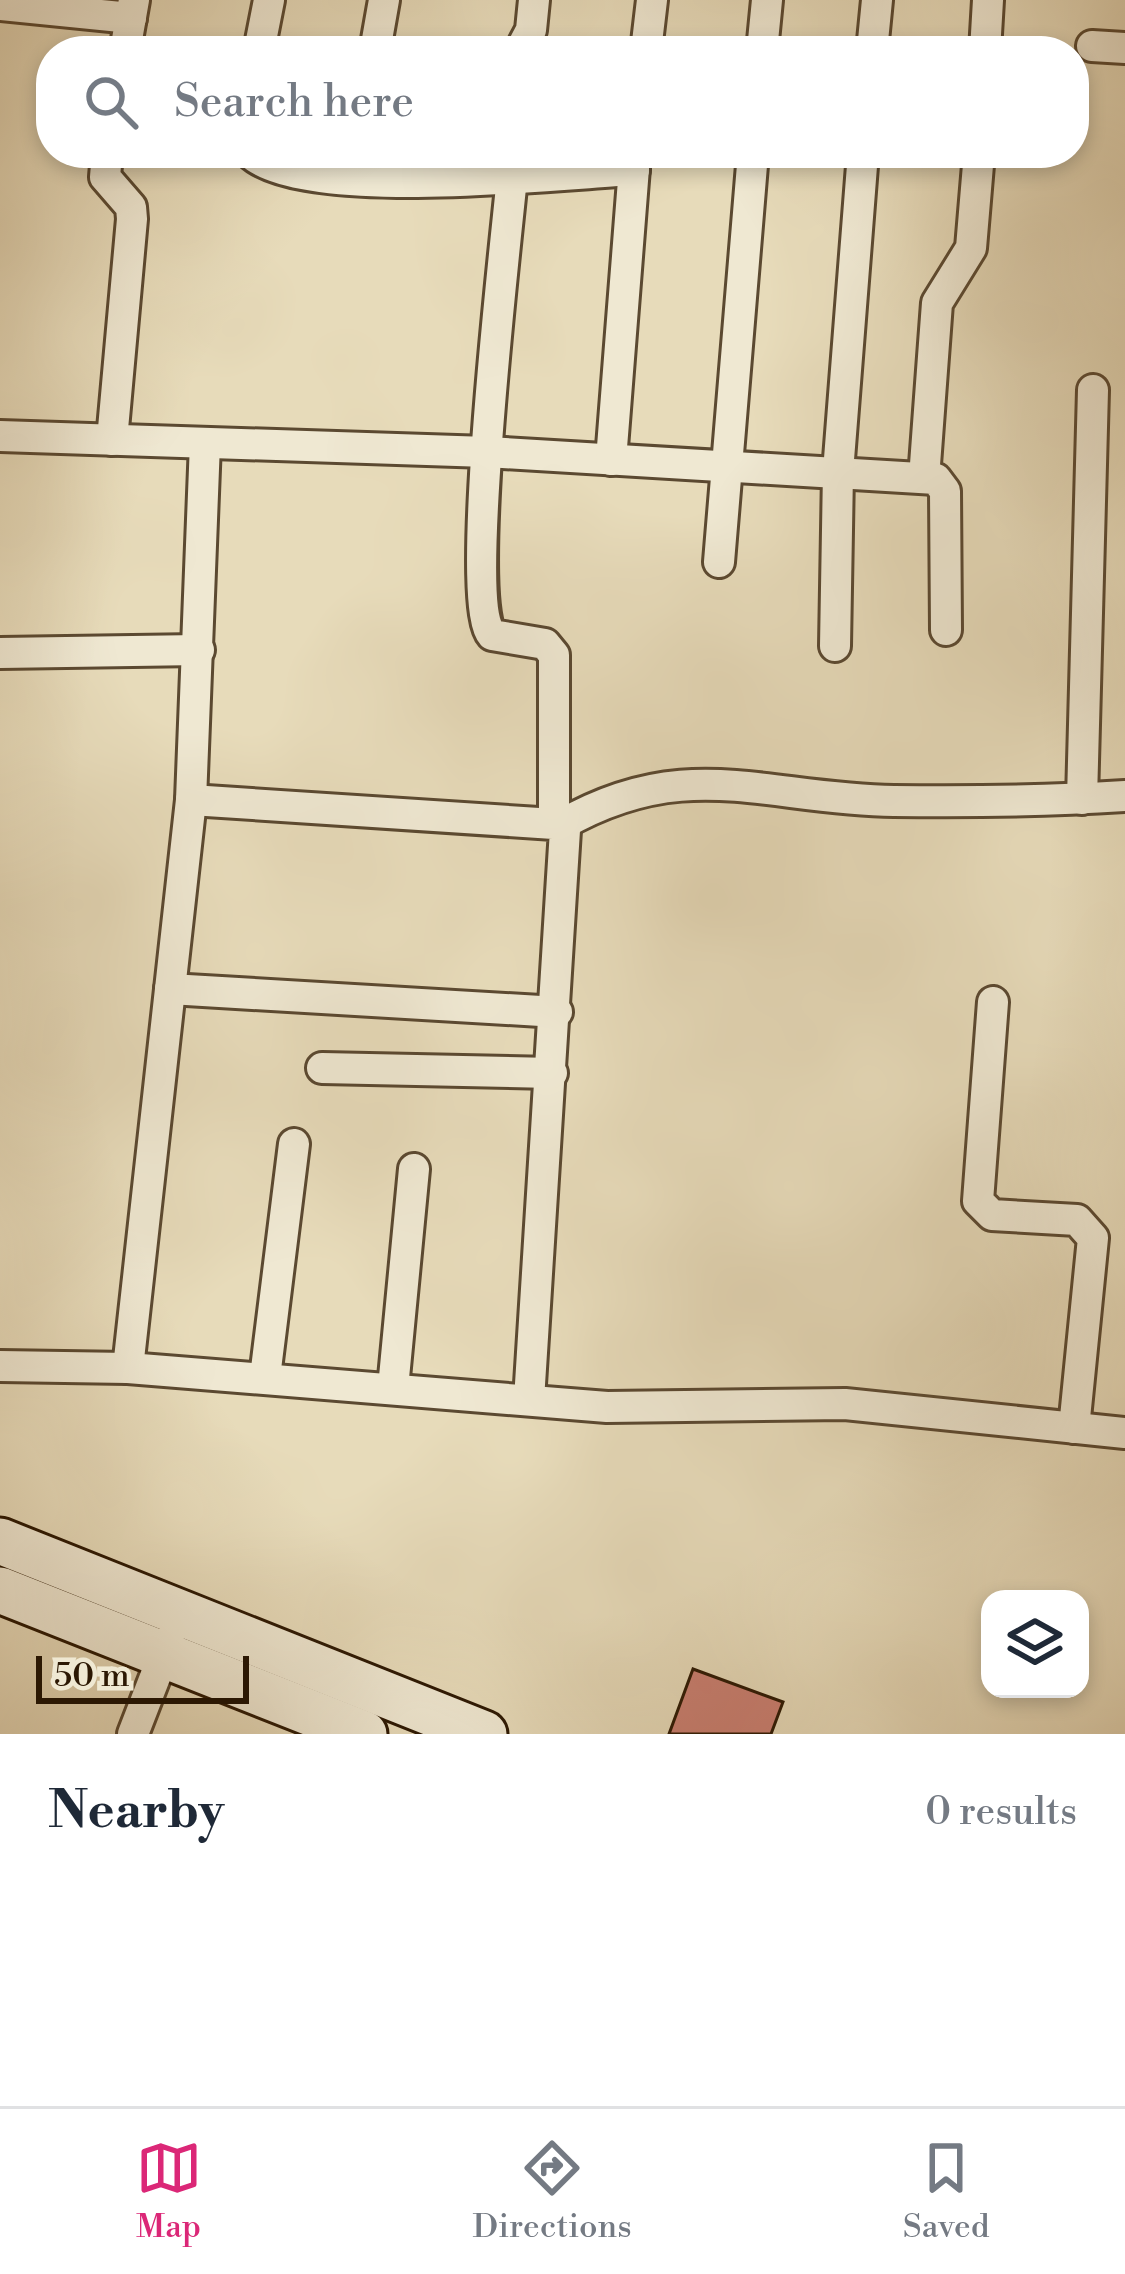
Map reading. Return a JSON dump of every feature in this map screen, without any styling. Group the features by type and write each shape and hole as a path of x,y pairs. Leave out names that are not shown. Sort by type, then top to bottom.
{"street":[{"path":"262,36 269,0"},
{"path":"378,36 384,0"},
{"path":"528,36 534,0"},
{"path":"648,36 652,0"},
{"path":"763,36 767,0"},
{"path":"873,36 877,0"},
{"path":"986,36 988,0"},
{"path":"1,11 132,9"},
{"path":"1092,46 1125,48"},
{"path":"106,168 105,177 131,207 132,219 112,440"},
{"path":"376,168 512,177 586,168"},
{"path":"611,460 635,168"},
{"path":"719,562 752,168"},
{"path":"835,646 838,472 861,168"},
{"path":"924,478 937,303 971,248 978,168"},
{"path":"512,177 487,452 483,622 492,635 545,644 554,656 557,824 568,837 530,1400"},
{"path":"1082,799 1093,390"},
{"path":"0,436 487,452 924,478 941,482 946,491 946,630"},
{"path":"128,1368 191,800 205,443"},
{"path":"0,652 199,650"},
{"path":"191,800 557,824 630,791 725,784 892,801 1125,796"},
{"path":"170,989 557,1012"},
{"path":"993,1002 978,1201 992,1215 1077,1220 1094,1238 1074,1428"},
{"path":"322,1068 552,1073"},
{"path":"265,1377 294,1144"},
{"path":"393,1388 414,1169"},
{"path":"0,1366 265,1377 607,1407 800,1402 1125,1433"},
{"path":"0,1541 484,1734"},
{"path":"0,1590 364,1734"},
{"path":"133,1734 162,1655 183,1615"}],"building":[{"path":"693,1669 783,1702 771,1734 669,1734"}]}
